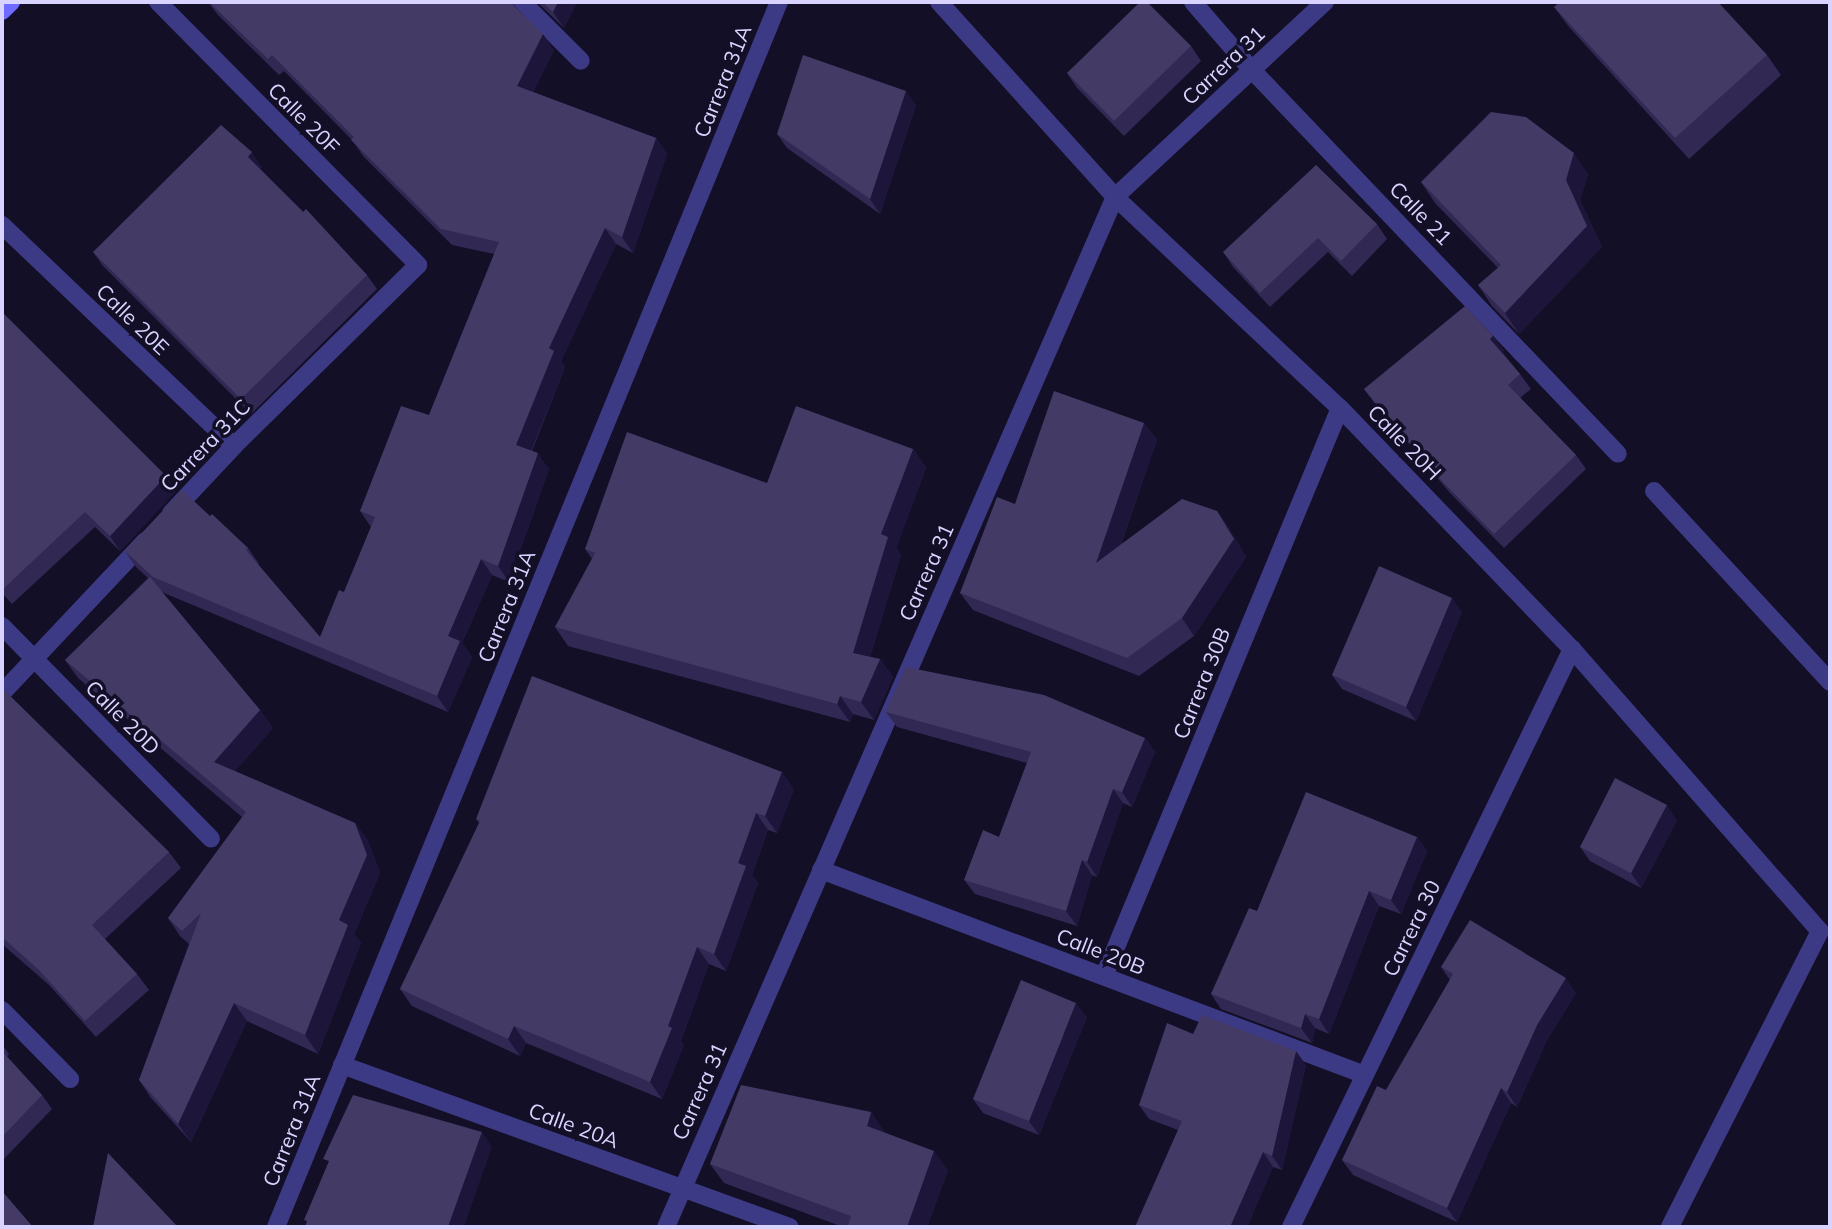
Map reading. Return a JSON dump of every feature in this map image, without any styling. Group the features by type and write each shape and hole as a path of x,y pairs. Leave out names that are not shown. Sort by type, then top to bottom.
{"street":[{"path":"2,11 11,2"},
{"name":"Calle 20F","path":"158,2 418,265"},
{"path":"522,2 581,61"},
{"name":"Carrera 31A","path":"276,1227 779,2"},
{"name":"Calle 20H","path":"939,2 1115,197 1340,408 1572,649 1820,931 1670,1227"},
{"name":"Calle 21","path":"1193,2 1252,70 1618,454"},
{"name":"Carrera 31","path":"666,1227 1115,197 1325,2"},
{"name":"Calle 20E","path":"2,225 234,446"},
{"name":"Carrera 31C","path":"2,693 234,446 418,265"},
{"name":"Carrera 30B","path":"1104,976 1340,408"},
{"path":"1654,491 1830,682"},
{"name":"Calle 20D","path":"2,626 211,839"},
{"name":"Carrera 30","path":"1290,1227 1572,649"},
{"name":"Calle 20B","path":"821,870 1365,1075"},
{"path":"2,1010 70,1079"},
{"name":"Calle 20A","path":"342,1065 790,1227"}],"building":[{"path":"209,2 510,2 543,34 517,86 656,138 622,237 605,228 549,348 554,351 516,445 538,453 498,566 481,559 448,636 460,641 437,696 153,577 125,551 182,490 248,548 246,550 320,637 339,590 344,592 375,517 360,511 401,406 429,415 499,242 441,229 351,140 354,137 272,55 268,59"},
{"path":"542,2 558,2 553,12"},
{"path":"1140,2 1147,2 1191,46 1114,121 1067,73"},
{"path":"1560,2 1718,2 1767,55 1675,138 1554,7"},
{"path":"803,55 906,91 870,199 777,134"},
{"path":"1491,112 1526,117 1574,153 1566,180 1587,226 1505,313 1478,285 1501,265 1421,182"},
{"path":"221,125 252,152 248,157 303,212 306,209 367,275 241,399 93,252"},
{"path":"1316,165 1377,224 1341,261 1318,238 1260,293 1223,252"},
{"path":"1465,306 1493,336 1490,339 1520,374 1508,385 1576,455 1494,534 1440,479 1364,389"},
{"path":"2,312 166,476 110,536 85,512 2,590"},
{"path":"1054,391 1144,423 1096,563 1182,499 1217,511 1234,539 1182,618 1127,658 960,593 997,497 1015,504"},
{"path":"796,406 913,449 881,534 888,537 853,653 880,659 861,702 840,696 837,704 555,627 595,553 585,549 627,432 767,483"},
{"path":"1379,566 1452,598 1406,707 1332,675"},
{"path":"150,577 260,710 214,762 355,823 367,855 339,920 348,925 305,1035 234,1003 178,1124 139,1080 201,913 182,931 168,918 246,812 65,660"},
{"path":"906,667 1044,695 1145,738 1122,792 1113,789 1087,862 1082,860 1066,911 964,880 983,830 999,837 1031,752 886,712"},
{"path":"532,676 782,772 765,816 756,813 738,863 746,866 714,954 697,947 668,1026 672,1028 650,1082 514,1026 508,1039 400,989 480,821 476,819"},
{"path":"2,688 169,852 92,925 137,974 85,1021 38,969 2,937"},
{"path":"1615,778 1667,805 1631,873 1580,847"},
{"path":"1306,792 1417,837 1391,900 1369,891 1319,1019 1305,1014 1301,1028 1211,994 1249,908 1257,911"},
{"path":"1470,920 1566,978 1537,1025 1507,1092 1501,1088 1447,1208 1342,1160 1377,1086 1386,1090 1453,974 1441,967"},
{"path":"1021,980 1076,1003 1029,1121 973,1099"},
{"path":"1202,1015 1296,1051 1272,1156 1263,1152 1230,1227 1135,1227 1182,1121 1139,1105 1167,1023 1193,1034"},
{"path":"2,1051 42,1095 2,1137"},
{"path":"741,1085 871,1112 867,1126 934,1151 907,1227 848,1226 851,1216 710,1164"},
{"path":"353,1095 482,1132 448,1227 305,1227 307,1221 304,1220 329,1161 323,1159"},
{"path":"108,1153 178,1227 93,1227"},
{"path":"2,1191 33,1227 2,1227"}]}
